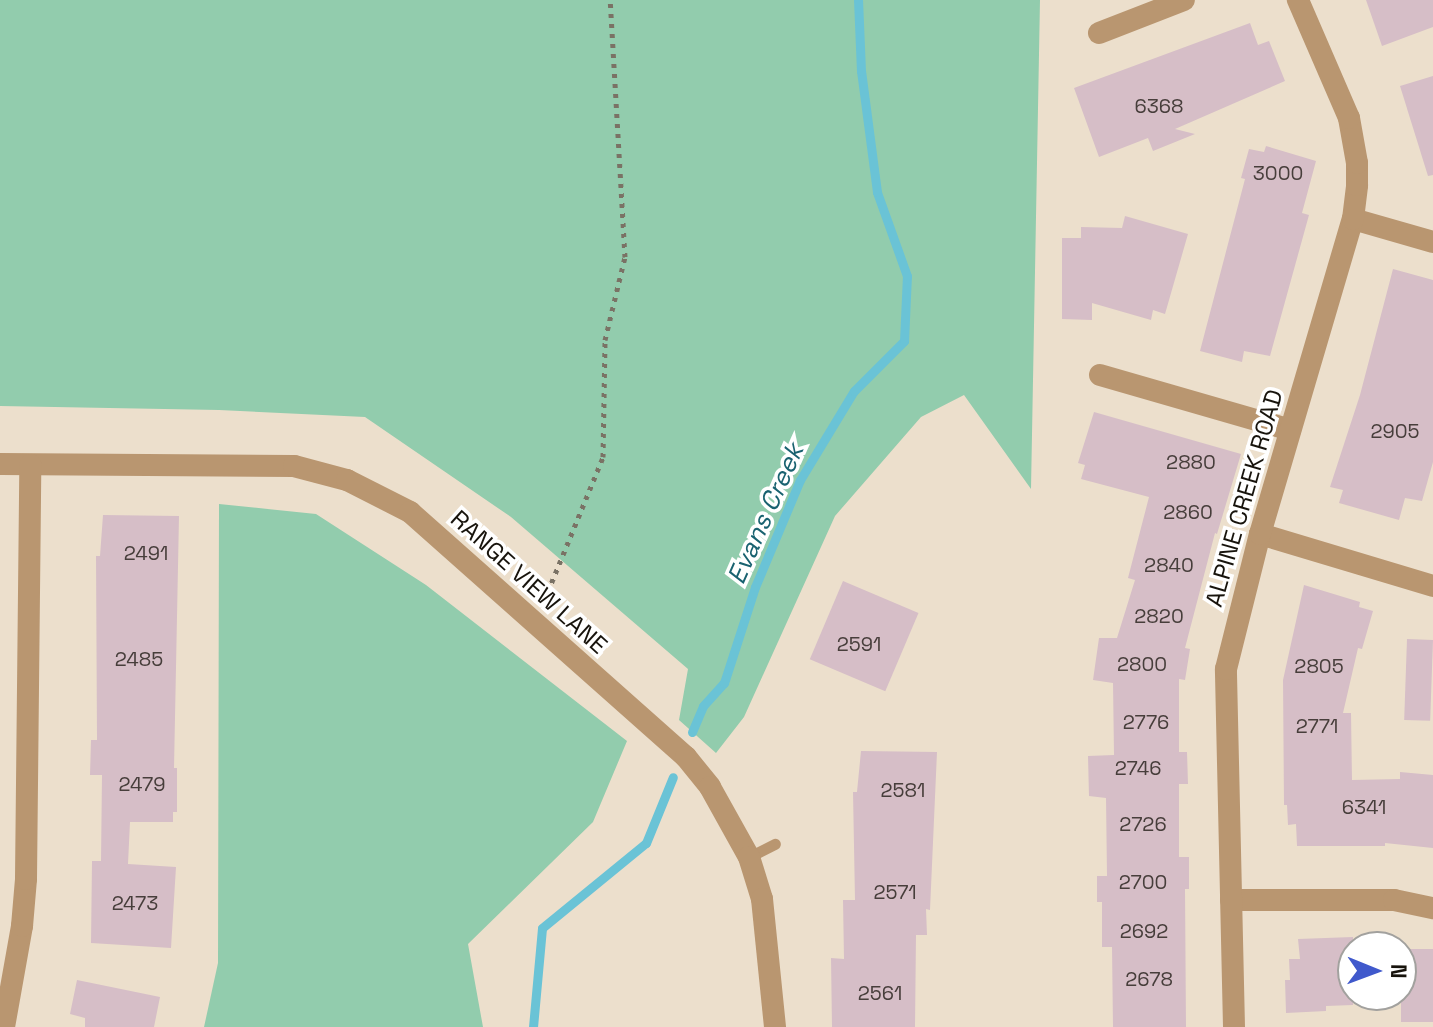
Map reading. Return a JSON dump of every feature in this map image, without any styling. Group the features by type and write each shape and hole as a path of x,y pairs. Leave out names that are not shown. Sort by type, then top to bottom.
{"street":[{"path":"1099,33 1184,0"},
{"name":"ALPINE CREEK ROAD","path":"1234,1027 1226,669 1260,534 1353,219 1357,163 1349,118 1298,0"},
{"path":"1353,219 1433,242"},
{"path":"1100,375 1290,430"},
{"name":"RANGE VIEW LANE","path":"0,464 294,466 347,480 410,512 686,757 710,787 749,857 766,926 775,1027"},
{"path":"4,1027 20,942 26,879 30,465"},
{"path":"1260,534 1433,586"},
{"path":"1231,900 1394,900 1433,908"}],"lane":[{"path":"749,857 775,844"}],"path":[{"path":"535,622 603,457 605,340 625,257 610,0"}],"green space":[{"path":"0,0 1040,0 1031,489 964,395 921,417 835,516 744,717 716,753 679,720 688,669 511,517 365,417 219,410 0,406"},
{"path":"219,504 316,514 426,585 627,741 593,822 468,944 483,1027 204,1027 218,963"}],"building":[{"path":"1366,0 1433,0 1433,27 1382,46"},
{"path":"1250,23 1258,45 1269,41 1285,81 1175,129 1195,134 1153,151 1148,138 1099,157 1074,88"},
{"path":"1433,76 1433,175 1428,176 1400,86"},
{"path":"1266,146 1316,161 1302,213 1309,215 1270,356 1244,351 1242,362 1200,351 1245,179 1241,178 1249,149 1264,152"},
{"path":"1125,216 1188,234 1165,314 1153,310 1151,320 1092,303 1092,320 1062,319 1062,238 1081,238 1081,227 1122,228"},
{"path":"1393,269 1433,280 1433,462 1422,501 1405,498 1399,520 1339,503 1343,490 1330,487 1360,395"},
{"path":"1094,412 1241,454 1215,533 1185,648 1190,649 1185,680 1179,679 1179,752 1187,752 1188,784 1179,784 1179,857 1189,857 1189,889 1185,889 1186,1027 1113,1027 1112,947 1102,947 1102,902 1097,902 1097,876 1107,876 1106,798 1089,796 1088,756 1114,755 1113,683 1093,680 1099,638 1117,638 1135,580 1128,578 1149,497 1081,479 1085,465 1078,463"},
{"path":"103,515 179,516 174,768 177,768 177,812 173,812 173,822 130,822 128,864 176,867 171,948 91,943 92,861 101,861 102,775 90,775 91,740 97,740 96,556 100,556"},
{"path":"843,581 918,613 885,691 810,659"},
{"path":"1304,585 1360,602 1359,607 1373,611 1362,649 1358,648 1343,713 1351,713 1352,780 1400,779 1400,772 1433,775 1433,848 1385,843 1385,846 1297,846 1296,824 1288,825 1287,805 1284,805 1283,680"},
{"path":"1407,639 1433,640 1430,721 1404,720"},
{"path":"861,751 937,752 930,910 926,909 927,935 916,935 915,1027 832,1027 831,958 844,959 843,900 855,900 853,792 857,792"},
{"path":"1337,938 1337,1006 1326,1006 1326,1011 1286,1013 1285,980 1290,980 1289,959 1300,959 1298,939"},
{"path":"1417,949 1433,949 1433,1022 1401,1022 1401,1011 1417,1011"},
{"path":"77,980 160,997 154,1027 85,1027 85,1018 70,1014"}],"waterway":[{"name":"Evans Creek","path":"692,732 703,706 724,683 755,587 800,480 854,391 904,341 907,276 877,192 861,71 858,0"},
{"name":"Evans Creek","path":"533,1027 542,928 646,843 673,777"}]}
